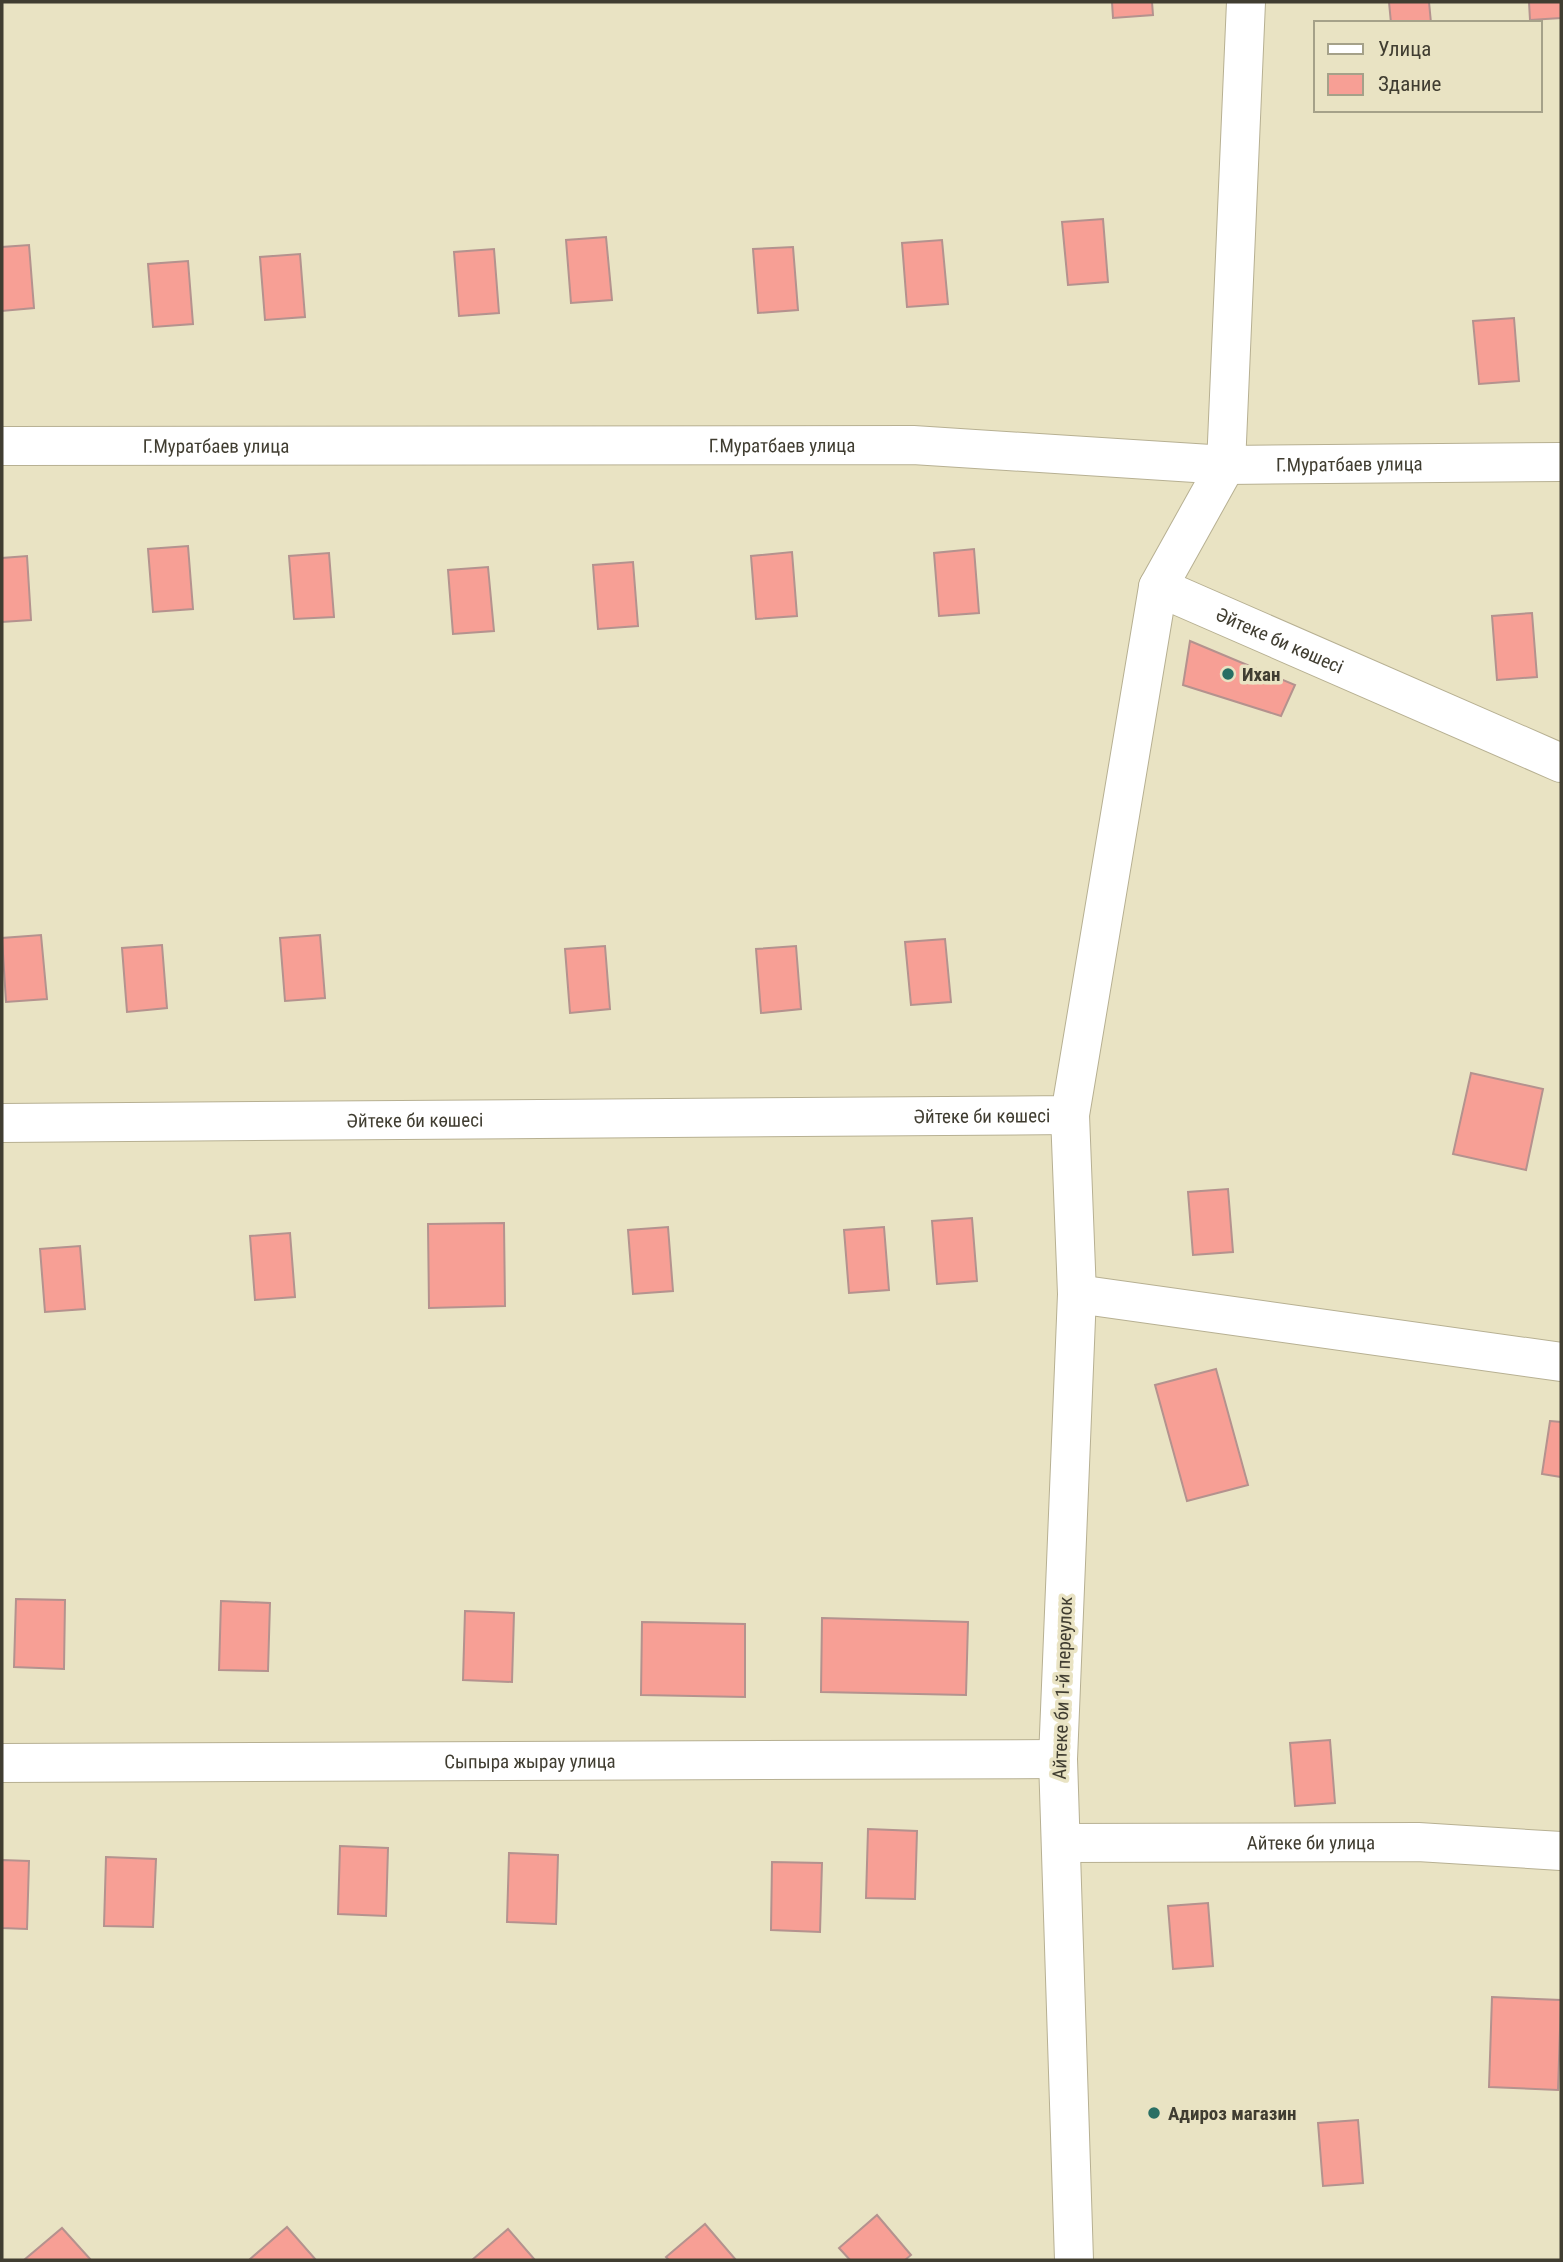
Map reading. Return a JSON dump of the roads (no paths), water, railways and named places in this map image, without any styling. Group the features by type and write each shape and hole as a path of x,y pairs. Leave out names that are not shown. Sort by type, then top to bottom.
{"street":[{"path":"1158,587 1226,465 1247,2"},
{"name":"Г.Муратбаев улица","path":"2,446 913,445 1226,465 1561,462"},
{"name":"Әйтеке би көшесі","path":"2,1123 1070,1115 1158,587 1561,763"},
{"name":"Айтеке би 1-й переулок","path":"1070,1115 1077,1294 1058,1759 1074,2260"},
{"path":"1077,1294 1561,1362"},
{"name":"Сыпыра жырау улица","path":"2,1763 1058,1759"},
{"name":"Айтеке би улица","path":"1061,1843 1418,1842 1561,1851"}],"place":[{"name":"Ихан","path":"1228,674"},
{"name":"Адироз магазин","path":"1154,2113"}]}
